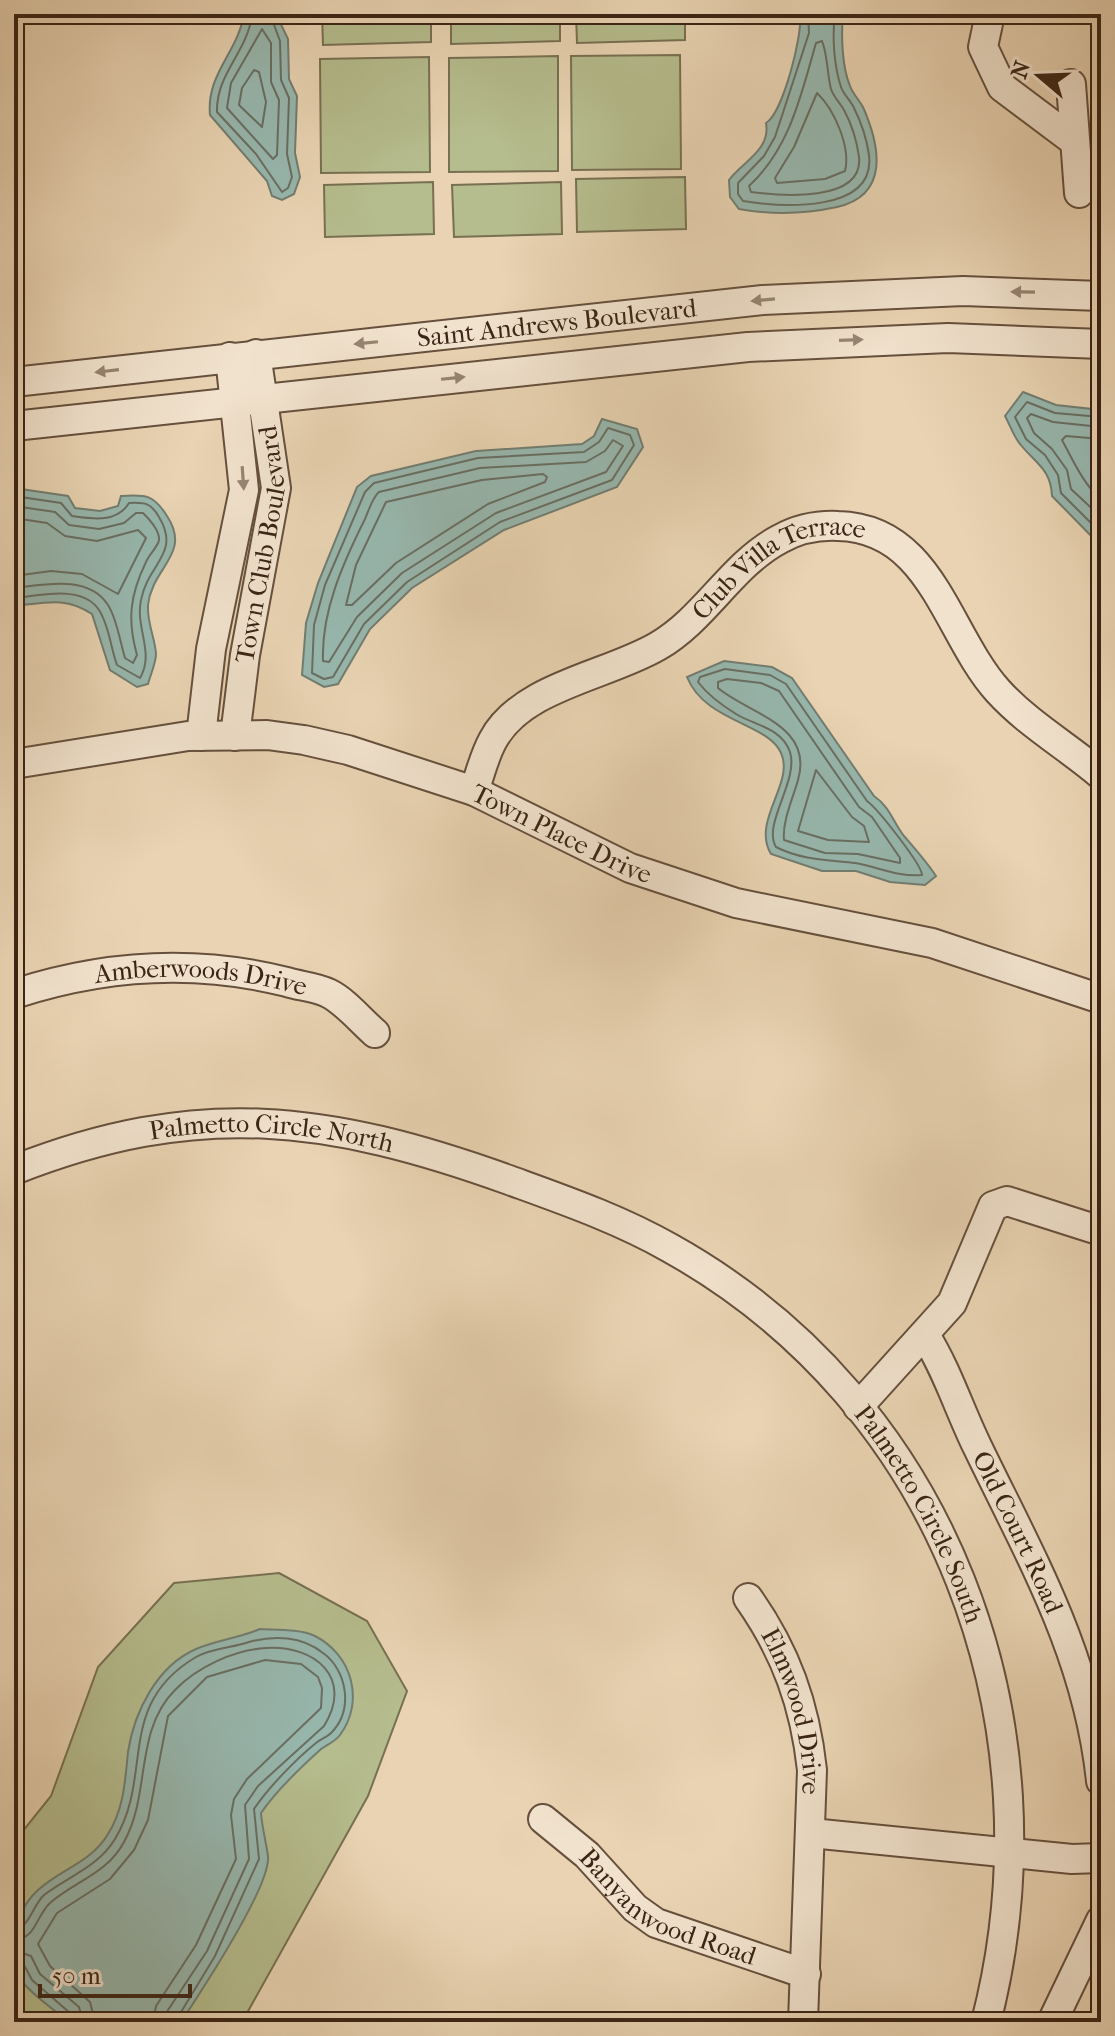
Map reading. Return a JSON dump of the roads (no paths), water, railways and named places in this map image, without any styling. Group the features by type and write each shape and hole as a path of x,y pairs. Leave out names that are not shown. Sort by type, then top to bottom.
{"street":[{"path":"990,14 983,47 1002,87 1074,141"},
{"path":"1071,84 1079,193"},
{"name":"Saint Andrews Boulevard","path":"14,382 763,300 963,291 1101,296"},
{"name":"Saint Andrews Boulevard","path":"14,426 264,397 819,342 948,338 1101,344"},
{"name":"Town Club Boulevard","path":"235,736 245,655 276,488 264,397 243,356"},
{"name":"Town Club Boulevard","path":"202,727 217,617 233,554 244,490 236,400 243,356"},
{"name":"Club Villa Terrace","path":"474,791 493,741 525,705 631,661 661,644 689,624 759,552 797,531 825,526 862,529 901,548 931,580 966,648 998,691 1024,716 1101,775"},
{"name":"Town Place Drive","path":"14,764 202,727 235,736 273,736 340,748 474,791 630,868 775,913 873,929 932,943 1101,999"},
{"name":"Amberwoods Drive","path":"14,994 82,976 136,968 191,967 245,972 329,993 375,1033"},
{"name":"Palmetto Circle North","path":"14,1170 120,1135 208,1122 265,1122 360,1134 526,1187"},
{"name":"Palmetto Circle South","path":"526,1187 623,1223 720,1280 807,1351 858,1407 901,1466 930,1514 960,1578 980,1631 1005,1741 1011,1854 999,1965 986,2022"},
{"path":"858,1407 925,1335 959,1290 985,1218 993,1206 1007,1201 1101,1231"},
{"name":"Old Court Road","path":"925,1335 939,1358 961,1414 1069,1639 1091,1712 1101,1781"},
{"name":"Elmwood Drive","path":"748,1598 781,1649 804,1713 812,1770 803,2022"},
{"name":"Banyanwood Road","path":"543,1819 587,1855 635,1908 656,1923 806,1974"},
{"path":"811,1833 1011,1854 1101,1858"},
{"path":"1052,2022 1101,1920"}],"water":[{"path":"244,14 276,14 288,39 289,79 297,96 295,153 300,177 294,194 282,200 272,196 267,181 210,115 210,100 217,75 236,40"},
{"path":"800,14 843,14 847,78 863,107 874,137 876,167 873,180 866,192 854,201 837,207 788,213 739,209 730,197 729,180 764,141 766,123 779,105 790,72"},
{"path":"1023,392 1056,405 1101,410 1101,546 1052,496 1046,473 1014,434 1005,416"},
{"path":"602,419 637,429 643,447 617,487 504,530 412,588 370,629 338,684 324,687 302,675 306,623 318,583 357,487 371,476 476,451 582,444 594,436"},
{"path":"14,488 68,496 75,508 100,511 118,506 121,496 148,497 167,516 174,529 175,541 148,605 156,654 148,684 137,687 110,670 92,614 82,608 45,602 14,606"},
{"path":"724,661 772,667 792,678 874,796 936,876 925,885 890,882 856,871 822,871 771,854 766,829 783,777 781,753 763,735 707,704 687,677"},
{"path":"260,1629 309,1634 328,1644 346,1667 351,1680 352,1708 348,1722 338,1737 296,1772 261,1813 268,1856 266,1871 233,1940 181,2022 68,2022 31,1991 19,1975 13,1950 22,1911 37,1891 93,1852 108,1834 121,1805 128,1752 136,1721 159,1679 182,1657 196,1649"}]}
